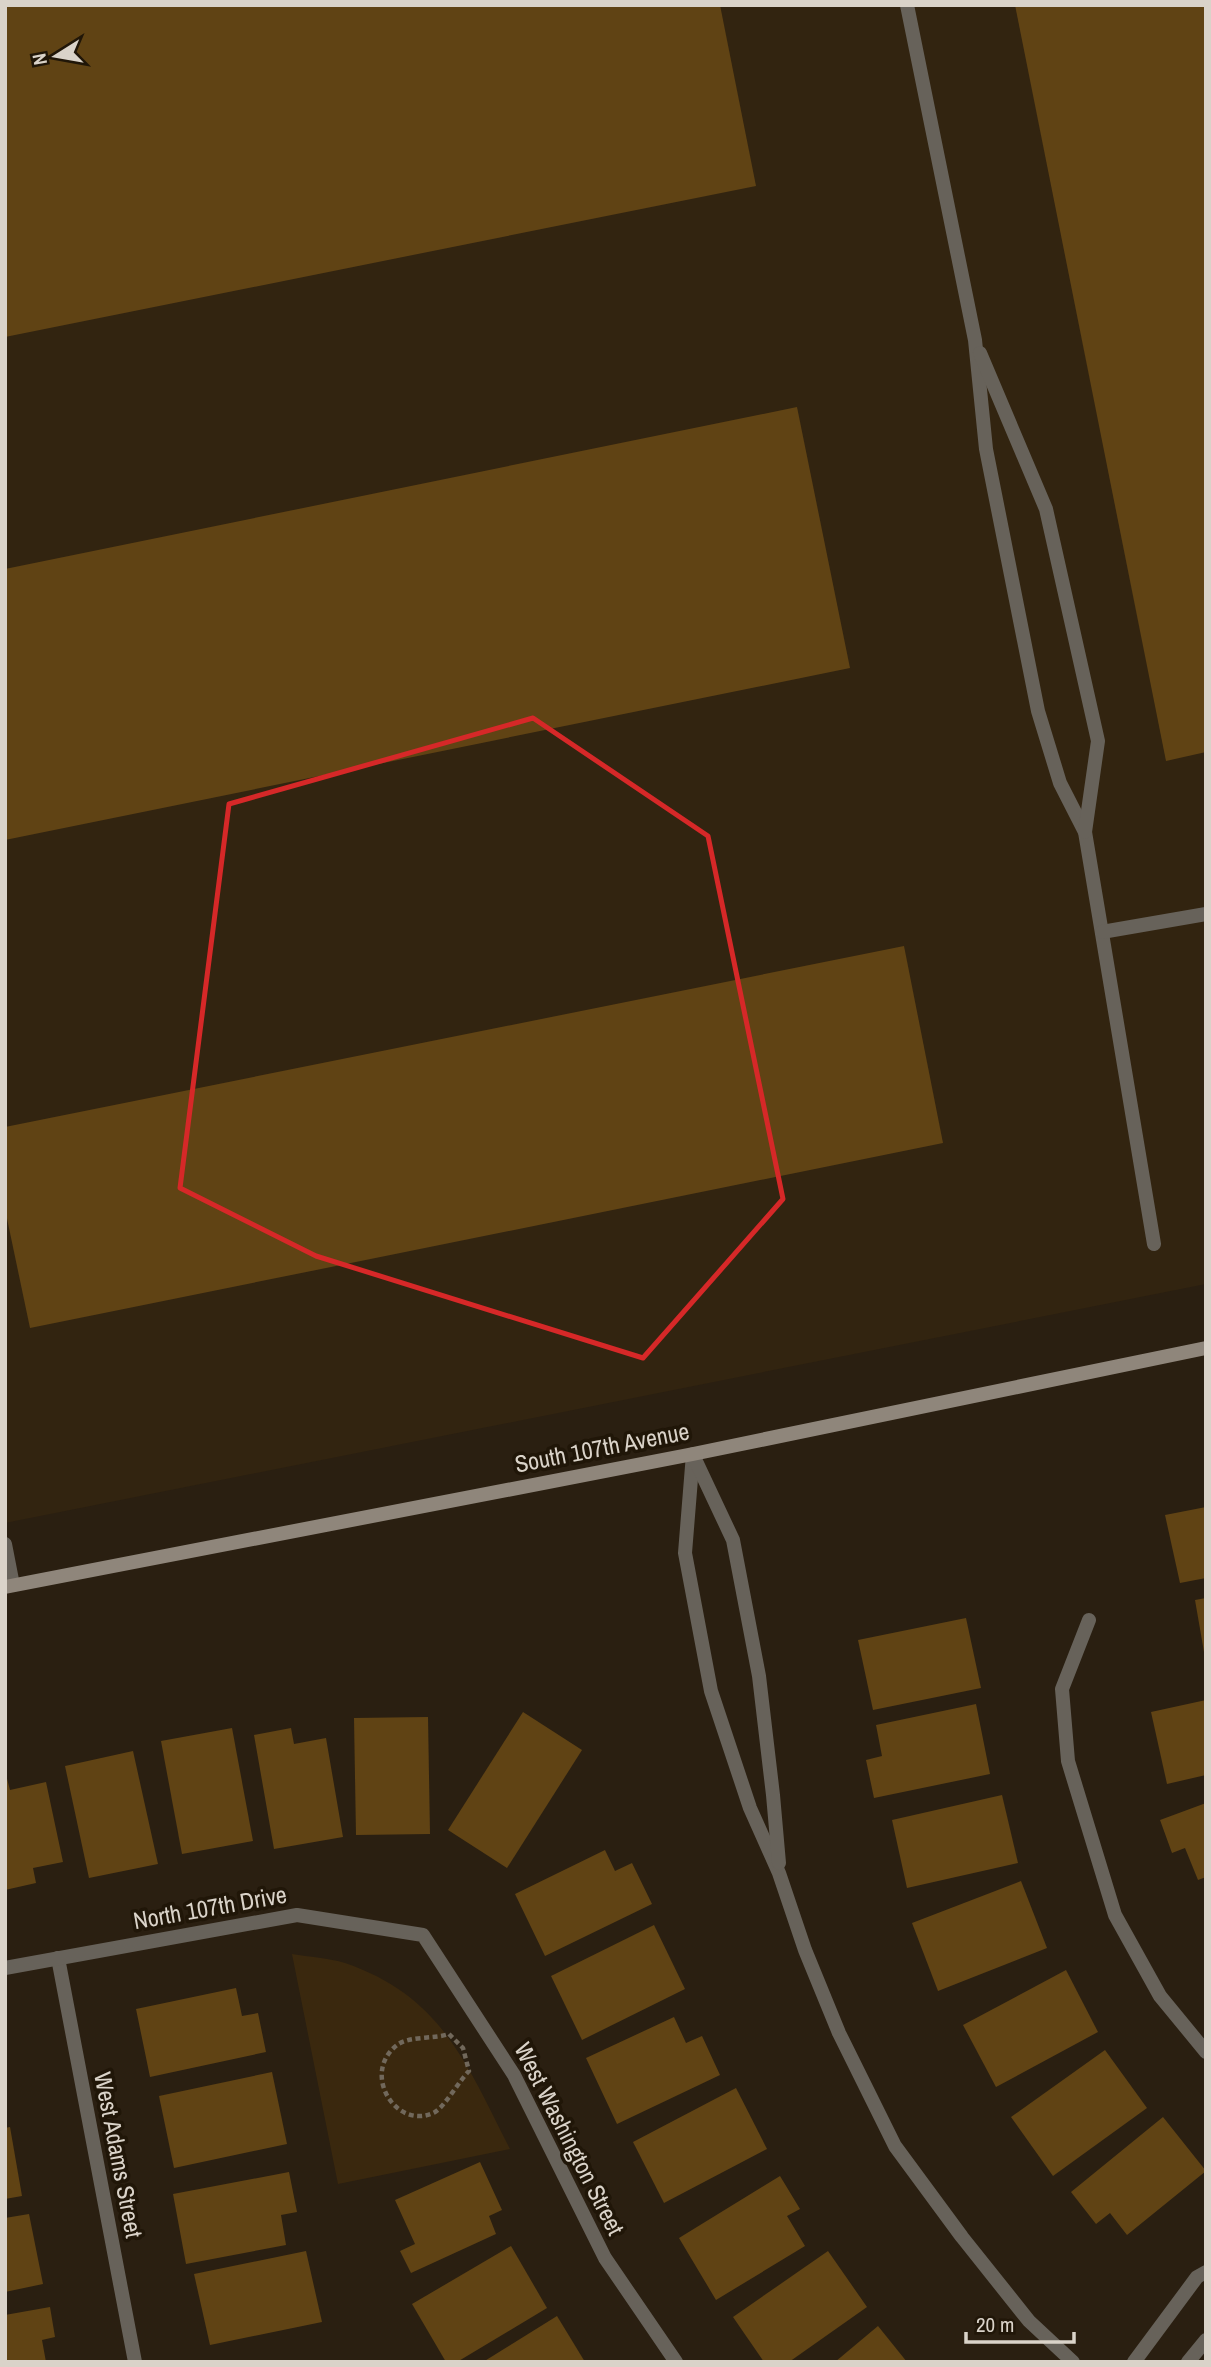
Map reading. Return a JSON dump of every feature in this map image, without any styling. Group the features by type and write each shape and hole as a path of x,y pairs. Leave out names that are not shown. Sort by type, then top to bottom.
{"main road":[{"name":"South 107th Avenue","path":"9,1586 693,1454 1206,1348"}],"street":[{"path":"907,5 975,340 986,449 1038,711 1060,783 1085,832"},
{"path":"975,340 1046,509 1098,741 1085,832 1154,1244"},
{"path":"1101,932 1206,914"},
{"path":"693,1454 685,1553 711,1691 750,1808 779,1873 805,1950 839,2033 895,2146 962,2237 1029,2321 1073,2362"},
{"path":"693,1454 733,1540 759,1676 779,1873"},
{"path":"5,1544 9,1586"},
{"path":"1089,1620 1062,1689 1068,1761 1115,1914 1160,1996 1206,2052"},
{"name":"North 107th Drive","path":"5,1968 298,1915 423,1936"},
{"name":"West Washington Street","path":"423,1936 514,2075 605,2258 676,2362"},
{"name":"West Adams Street","path":"58,1958 135,2362"},
{"path":"1135,2362 1197,2277 1206,2272"},
{"path":"1188,2362 1206,2340"}],"path":[{"path":"449,2034 463,2048 470,2071 437,2110 424,2116 411,2115 391,2102 385,2092 380,2069 397,2045 407,2040 449,2034"}],"highlighted area":[{"path":"533,718 708,836 783,1199 643,1358 316,1256 180,1188 229,804"}],"shaded area":[{"path":"5,5 1206,5 1206,1284 5,1523"},
{"path":"292,1954 345,1963 378,1977 406,1994 448,2037 480,2089 510,2149 338,2184"}],"building":[{"path":"5,5 720,5 756,186 5,337"},
{"path":"1015,5 1206,5 1206,752 1166,761"},
{"path":"797,407 850,668 5,840 5,569"},
{"path":"904,946 943,1143 30,1328 5,1209 5,1127"},
{"path":"1206,1507 1206,1578 1180,1583 1165,1515"},
{"path":"1206,1598 1206,1652 1204,1652 1195,1600"},
{"path":"966,1618 981,1688 873,1710 858,1640"},
{"path":"1206,1700 1206,1775 1167,1784 1151,1712"},
{"path":"976,1704 990,1774 874,1798 866,1760 882,1756 876,1725"},
{"path":"523,1712 582,1750 507,1868 448,1830"},
{"path":"428,1717 430,1834 356,1835 354,1718"},
{"path":"232,1728 253,1841 182,1854 161,1741"},
{"path":"291,1728 294,1744 326,1738 343,1837 274,1849 254,1735"},
{"path":"133,1751 158,1864 89,1878 65,1766"},
{"path":"5,1771 10,1790 46,1782 63,1862 33,1868 36,1883 5,1890"},
{"path":"1002,1795 1018,1863 907,1888 892,1820"},
{"path":"1206,1803 1206,1877 1198,1880 1185,1848 1172,1853 1160,1820"},
{"path":"605,1850 615,1871 632,1863 652,1904 545,1956 515,1894"},
{"path":"1021,1881 1047,1948 938,1991 912,1923"},
{"path":"654,1925 685,1989 582,2040 551,1976"},
{"path":"1066,1970 1098,2032 996,2087 963,2025"},
{"path":"236,1988 242,2016 258,2013 266,2052 150,2077 136,2009"},
{"path":"674,2017 686,2043 702,2036 720,2075 617,2124 586,2058"},
{"path":"1105,2050 1147,2108 1053,2176 1011,2117"},
{"path":"272,2072 287,2144 174,2168 159,2096"},
{"path":"736,2088 767,2149 664,2203 633,2142"},
{"path":"1163,2117 1206,2171 1127,2235 1110,2213 1096,2224 1071,2192"},
{"path":"10,2127 22,2196 5,2199 5,2128"},
{"path":"480,2162 502,2210 489,2216 496,2234 411,2273 400,2251 415,2244 395,2200"},
{"path":"289,2172 297,2212 281,2215 286,2245 186,2264 173,2194"},
{"path":"780,2176 800,2209 787,2216 805,2246 716,2300 679,2238"},
{"path":"29,2214 43,2284 5,2292 5,2218"},
{"path":"511,2246 547,2308 457,2362 446,2362 412,2304"},
{"path":"306,2251 322,2322 210,2345 194,2274"},
{"path":"828,2251 867,2307 789,2362 764,2362 733,2317"},
{"path":"50,2307 55,2337 42,2340 46,2362 5,2362 5,2315"},
{"path":"557,2316 585,2362 483,2362"},
{"path":"878,2326 907,2362 835,2362"}]}
